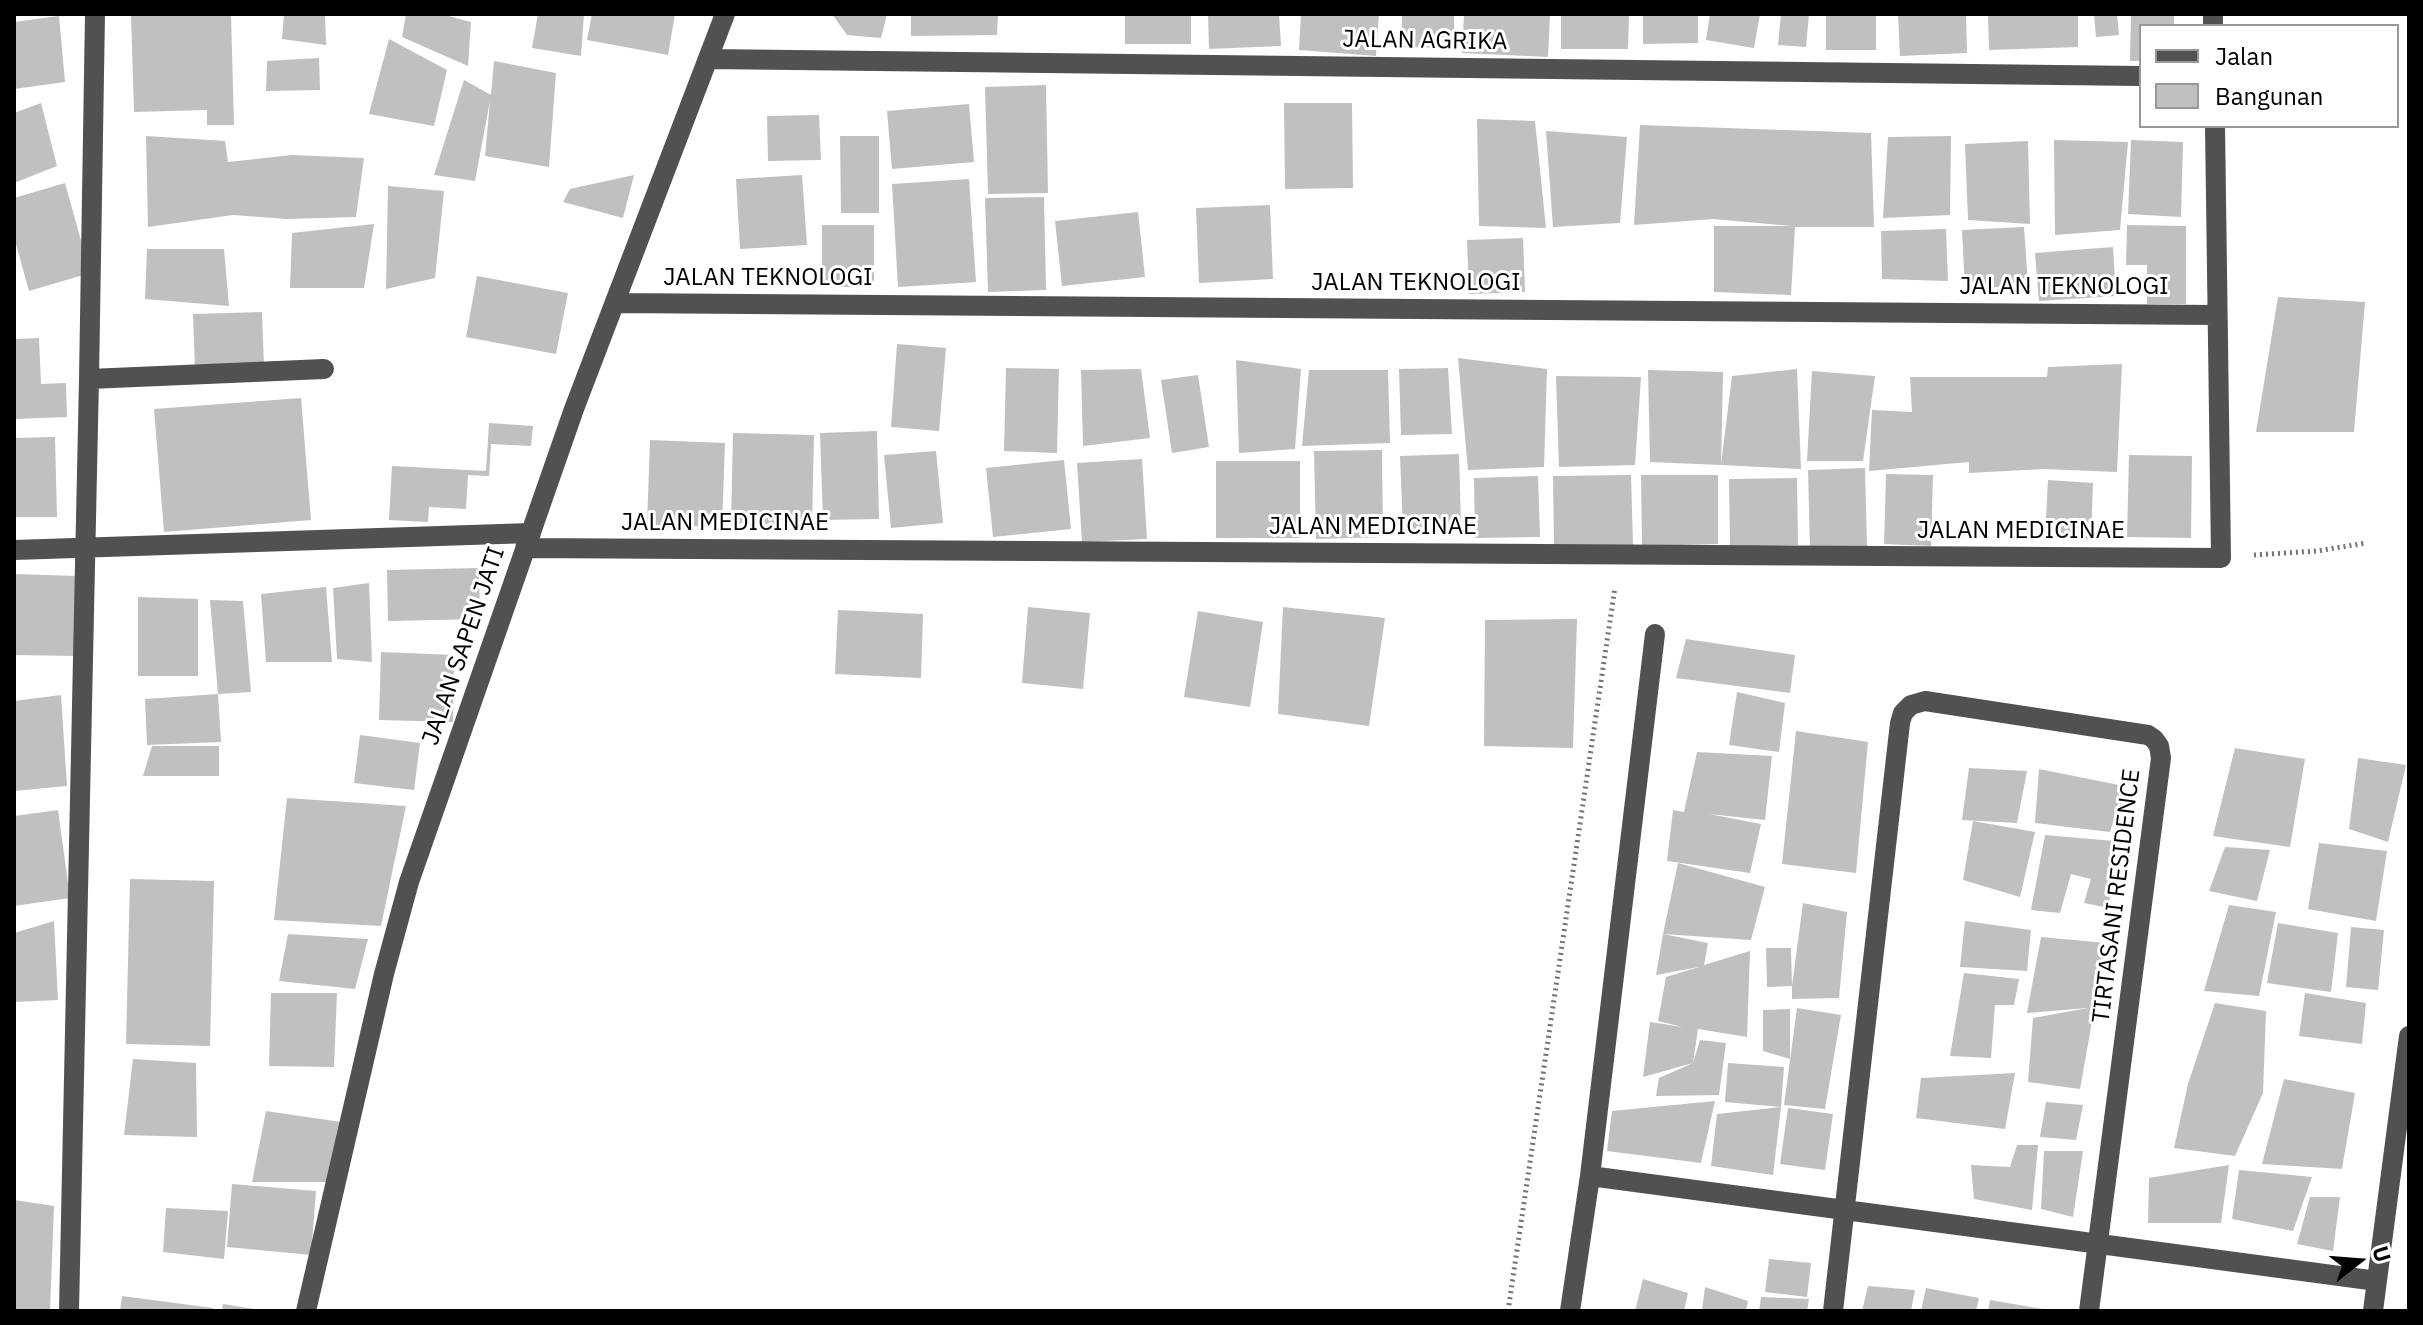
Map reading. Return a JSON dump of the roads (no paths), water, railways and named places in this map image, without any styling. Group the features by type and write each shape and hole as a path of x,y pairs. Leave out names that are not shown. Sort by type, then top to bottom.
{"street":[{"path":"69,1311 95,14"},
{"name":"JALAN SAPEN JATI","path":"306,1311 380,989 409,882 528,540 725,14"},
{"name":"JALAN AGRIKA","path":"708,59 2139,76"},
{"path":"2215,128 2217,315"},
{"name":"JALAN TEKNOLOGI","path":"615,303 2217,315"},
{"name":"JALAN MEDICINAE","path":"14,550 528,540 2221,558 2217,315"},
{"path":"89,379 324,369"},
{"path":"1570,1311 1590,1176 1655,634"},
{"name":"TIRTASANI RESIDENCE","path":"1833,1311 1900,723 1903,713 1911,705 1925,701 2148,735 2159,746 2161,758 2089,1311"},
{"path":"2373,1311 2409,1036"},
{"path":"1590,1176 2377,1281"},
{"path":"2377,1281 2388,1311"}]}
